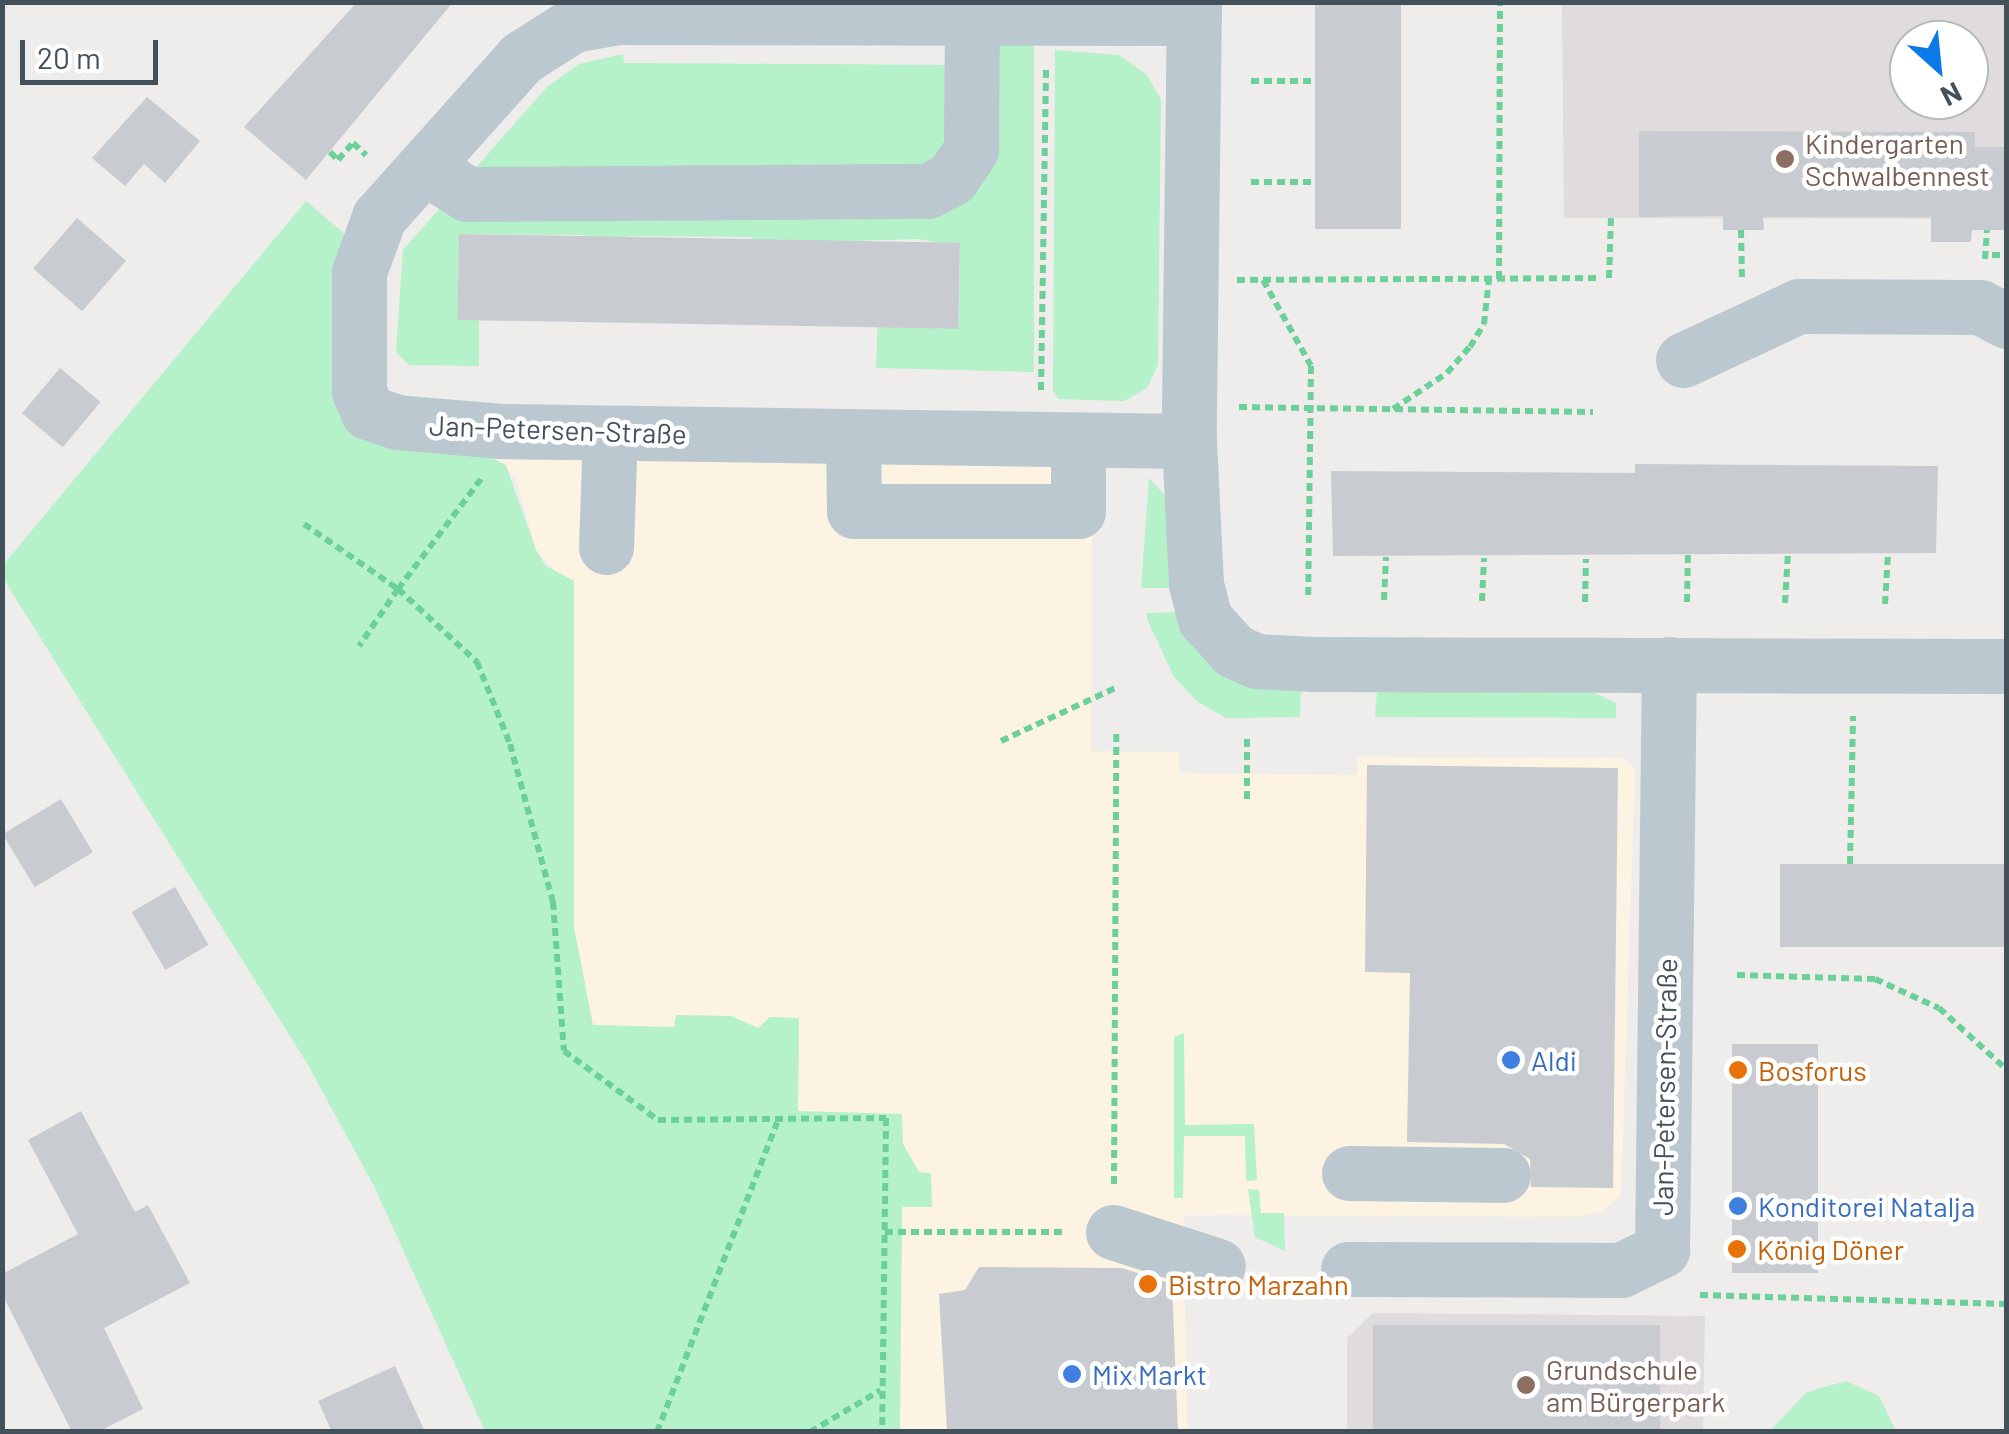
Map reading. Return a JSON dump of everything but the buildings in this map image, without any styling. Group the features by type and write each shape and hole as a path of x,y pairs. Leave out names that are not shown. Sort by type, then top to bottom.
{"street":[{"name":"Jan-Petersen-Straße","path":"1189,441 501,432 397,422 368,412 359,392 366,243 424,167 522,58 573,25 618,18 972,18 1194,10 1189,441 1198,598 1234,652 1256,661 1314,664 2006,666"},
{"path":"424,167 467,194 928,191 952,178 970,150 972,18"},
{"path":"1683,360 1800,306 1980,306 2006,321"},
{"path":"606,547 610,433"},
{"path":"853,436 854,511 1078,511 1060,440"},
{"name":"Jan-Petersen-Straße","path":"1348,1269 1621,1270 1662,1250 1669,664"},
{"path":"1349,1174 1503,1175"},
{"path":"1113,1232 1218,1266"}],"path":[{"path":"1499,278 1500,2"},
{"path":"1046,55 1060,440"},
{"path":"1251,82 1315,81"},
{"path":"330,152 338,160 353,143"},
{"path":"1251,182 1314,182"},
{"path":"1609,278 1611,218"},
{"path":"1741,230 1742,278"},
{"path":"1986,255 2006,255"},
{"path":"1392,409 1447,373 1470,347 1484,324 1489,278"},
{"path":"1192,280 1596,278"},
{"path":"1263,280 1316,366 1310,408 1308,600"},
{"path":"1250,407 1593,412"},
{"path":"359,646 498,456 501,432"},
{"path":"304,524 398,590 477,662 510,744 553,902 564,1051 658,1120 776,1122 886,1118 882,1432"},
{"path":"1687,602 1688,550"},
{"path":"1785,603 1788,552"},
{"path":"1885,604 1888,552"},
{"path":"1384,600 1386,557"},
{"path":"1482,601 1484,558"},
{"path":"1584,602 1586,559"},
{"path":"1002,742 1116,688"},
{"path":"885,1232 1113,1232 1116,732"},
{"path":"1247,736 1247,799"},
{"path":"1850,864 1852,744"},
{"path":"1737,974 1875,979 1939,1008 2006,1069"},
{"path":"656,1432 776,1122"},
{"path":"1700,1294 2006,1304"},
{"path":"810,1432 882,1389"}],"shaded area":[{"name":"Kindergarten Schwalbennest","path":"1562,3 2006,3 2006,219 1564,218"},
{"path":"488,451 1092,452 1091,751 1178,752 1180,773 1357,775 1358,757 1625,758 1635,770 1621,1195 1603,1211 1577,1217 1184,1215 1187,1431 900,1431 902,1206 798,1112 799,1019 770,1017 758,1028 731,1016 677,1015 675,1027 593,1026 574,928 561,578 536,550 516,479"},
{"name":"Grundschule am Bürgerpark","path":"1373,1313 1705,1316 1703,1431 1347,1432 1347,1338"}],"green space":[{"path":"958,34 1021,36 1034,47 1034,372 876,368 878,315 959,324 960,246 918,239 753,244 752,237 626,236 626,244 585,243 585,235 459,234 459,319 479,319 479,366 409,365 396,352 403,250 547,87 579,64 623,54 624,63 957,65"},
{"path":"1055,50 1119,55 1147,75 1161,100 1158,365 1147,388 1124,401 1059,399 1053,391"},
{"path":"306,201 346,235 336,384 506,465 536,550 546,566 574,581 574,928 593,1025 674,1027 676,1015 731,1016 758,1028 770,1017 799,1018 798,1111 902,1114 903,1144 919,1172 931,1173 932,1207 902,1207 900,1431 485,1431 375,1188 308,1065 3,578 3,565"},
{"path":"1149,478 1170,501 1175,588 1141,588"},
{"path":"1180,612 1301,689 1300,717 1226,718 1198,702 1174,677 1147,619 1147,613"},
{"path":"1377,690 1590,691 1616,703 1616,718 1375,717"},
{"path":"1184,1033 1185,1125 1254,1124 1257,1180 1246,1181 1245,1136 1184,1136 1183,1198 1174,1198 1174,1037"},
{"path":"1248,1189 1259,1190 1261,1213 1284,1213 1285,1251 1255,1237"},
{"path":"1846,1381 1879,1396 1896,1431 1770,1431 1807,1392"}],"place":[{"name":"Kindergarten Schwalbennest","path":"1785,159"},
{"name":"Aldi","path":"1511,1060"},
{"name":"Bosforus","path":"1738,1070"},
{"name":"Konditorei Natalja","path":"1738,1206"},
{"name":"König Döner","path":"1737,1249"},
{"name":"Bistro Marzahn","path":"1148,1284"},
{"name":"Mix Markt","path":"1072,1374"},
{"name":"Grundschule am Bürgerpark","path":"1526,1385"}]}
